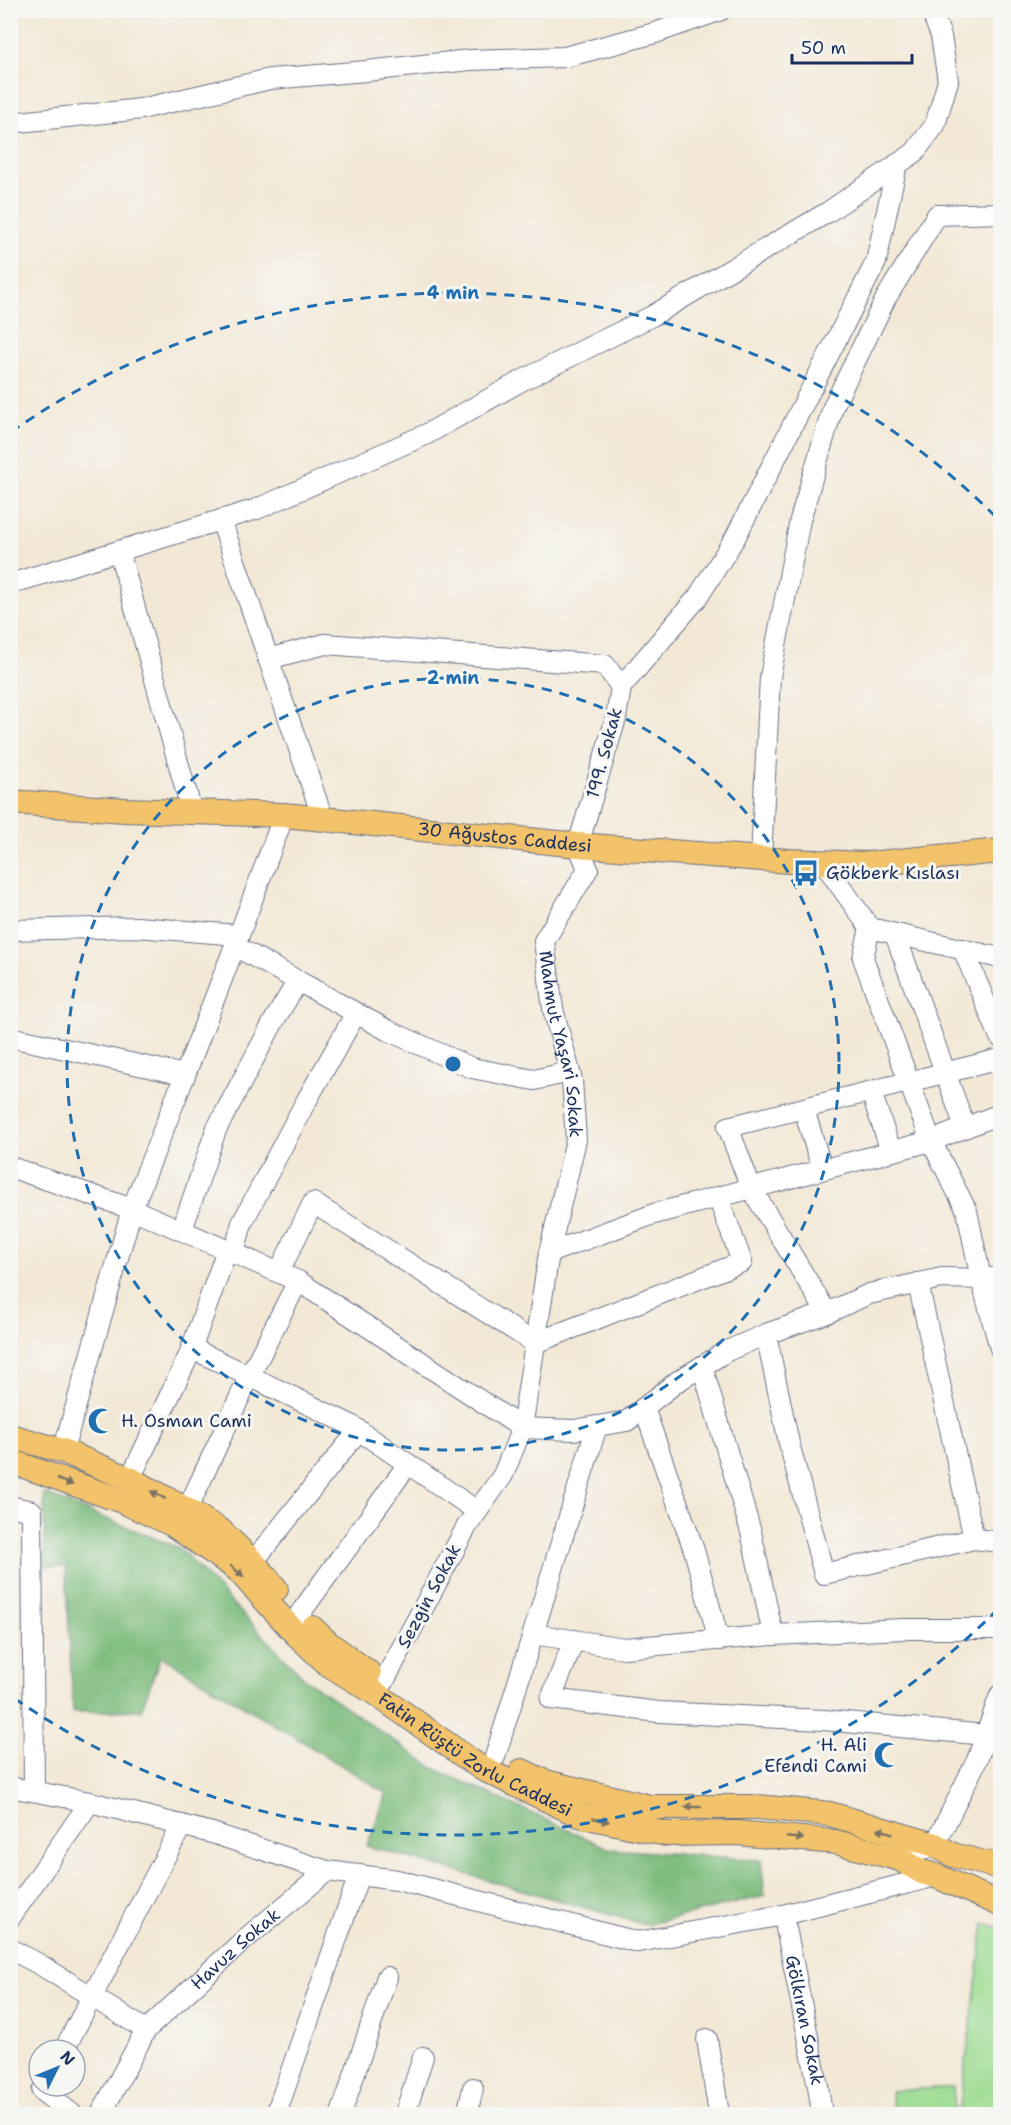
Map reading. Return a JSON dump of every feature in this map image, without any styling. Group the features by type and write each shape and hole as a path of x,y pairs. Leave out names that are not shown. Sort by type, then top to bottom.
{"main road":[{"name":"30 Ağustos Caddesi","path":"10,802 284,815 578,845 824,863 868,864 1000,851"},
{"name":"Fatin Rüştü Zorlu Caddesi","path":"10,1436 63,1451 130,1479 187,1510 221,1532 253,1562 299,1615 328,1643 383,1683 495,1757 545,1782 650,1807 758,1807 830,1814 935,1845 953,1855 1000,1867"},
{"name":"Fatin Rüştü Zorlu Caddesi","path":"10,1461 122,1501 172,1524 237,1569 295,1633 328,1664 372,1691 481,1768 579,1815 667,1834 736,1833 836,1842 900,1859 922,1872 1000,1904"}],"street":[{"path":"10,123 141,109 270,79 470,60 565,57 655,33 721,10"},
{"path":"10,584 257,509 427,434 520,381 652,316 828,212 914,153 934,125 948,81 941,36 931,10"},
{"path":"621,687 698,597 735,538 876,262 897,164"},
{"path":"761,859 771,677 800,520 833,407 886,298 937,215 1000,213"},
{"path":"221,520 323,819"},
{"path":"119,551 192,812"},
{"name":"199. Sokak","path":"268,658 325,644 605,665 621,687 616,718 578,845"},
{"path":"63,1451 132,1209 284,815"},
{"name":"Mahmut Yaşari Sokak","path":"522,1428 549,1253 576,1140 570,1072 553,1009 544,941 588,869 578,845"},
{"path":"824,863 870,928 1000,958"},
{"path":"10,930 136,927 237,941 298,981 387,1030 472,1068 534,1080 570,1072"},
{"path":"870,928 863,958 931,1141 967,1211 991,1278 1000,1348"},
{"path":"895,934 966,1127"},
{"path":"963,949 1000,1037"},
{"path":"182,1230 216,1130 275,1019 298,981"},
{"path":"130,1479 191,1348 242,1223 304,1105 356,1013"},
{"path":"10,1037 185,1075"},
{"path":"827,1313 752,1188 728,1127 1000,1059"},
{"path":"871,1092 891,1151"},
{"path":"804,1109 822,1169"},
{"path":"549,1253 654,1214 931,1141 1000,1114"},
{"path":"10,1167 132,1209 298,1281 522,1428 574,1430 627,1420 702,1366 727,1351 766,1334 827,1313 869,1294 942,1278 991,1278"},
{"path":"279,1272 313,1203 535,1342 742,1262 718,1197"},
{"path":"187,1510 250,1375 298,1281"},
{"path":"918,1283 974,1539"},
{"path":"766,1334 789,1443 824,1574 974,1539 1000,1542"},
{"path":"191,1348 358,1430 477,1511"},
{"path":"702,1366 751,1532 773,1635"},
{"path":"644,1408 694,1550 719,1640"},
{"path":"495,1757 597,1426"},
{"name":"Sezgin Sokak","path":"383,1683 467,1526 503,1475 522,1428"},
{"path":"253,1562 358,1430"},
{"path":"299,1615 408,1464"},
{"path":"10,1506 32,1511 34,1791"},
{"path":"533,1634 624,1648 773,1635 903,1629 1000,1629"},
{"path":"574,1640 550,1699 659,1712 824,1720 986,1735"},
{"path":"900,1859 935,1845 976,1760 999,1701"},
{"path":"10,1787 90,1802 182,1825 327,1871 398,1880 638,1942 783,1915 936,1876"},
{"path":"10,1918 90,1802"},
{"path":"70,2038 182,1825"},
{"name":"Havuz Sokak","path":"101,2115 146,2030 244,1940 327,1871"},
{"path":"276,2115 359,1875"},
{"name":"Gölkıran Sokak","path":"786,1928 822,2115"},
{"path":"10,1949 146,2030"},
{"path":"341,2115 387,1977"},
{"path":"707,2038 719,2115"},
{"path":"405,2115 423,2057"},
{"path":"467,2115 473,2088"},
{"path":"51,2098 72,2115"}],"green space":[{"path":"44,1494 179,1548 304,1678 433,1768 610,1849 761,1860 765,1896 646,1925 367,1846 387,1793 161,1656 141,1710 73,1712 66,1567 45,1566"},
{"path":"984,1923 1000,1928 1000,2114 959,2114"},
{"path":"953,2087 955,2114 893,2114 891,2091"}],"place":[{"name":"Gökberk Kıslası","path":"806,873"},
{"name":"H. Osman Cami","path":"101,1421"},
{"name":"H. Ali Efendi Cami","path":"887,1755"}]}
